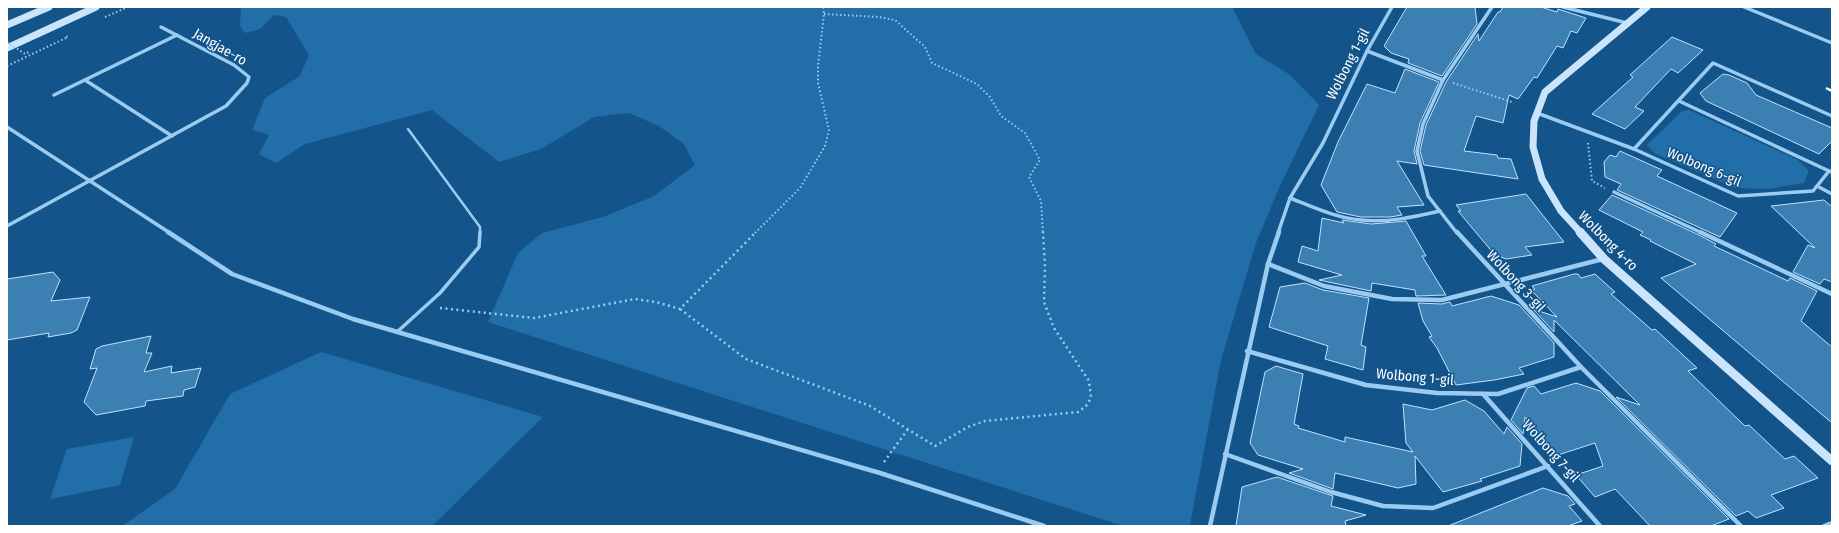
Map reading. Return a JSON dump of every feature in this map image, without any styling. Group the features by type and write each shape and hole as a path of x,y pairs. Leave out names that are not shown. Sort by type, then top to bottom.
{"street":[{"path":"7,25 49,7"},
{"path":"7,48 96,7"},
{"name":"Wolbong 1-gil","path":"1210,526 1268,264 1290,198 1323,143 1367,51 1392,7"},
{"name":"Wolbong 3-gil","path":"1492,7 1443,80 1423,124 1417,151 1428,196 1465,243 1581,367 1741,526"},
{"path":"1563,7 1627,23"},
{"name":"Wolbong 4-ro","path":"1647,7 1545,92 1534,121 1532,147 1542,179 1561,211 1604,258 1832,462"},
{"path":"1744,7 1832,42"},
{"name":"Jangjae-ro","path":"7,226 226,106 247,83 249,77 234,65 161,27"},
{"name":"Jangjae-ro","path":"54,95 177,35"},
{"path":"1367,51 1443,80"},
{"path":"1634,149 1713,63 1832,116"},
{"path":"85,80 172,136"},
{"path":"1679,101 1831,171 1817,186 1832,194"},
{"name":"Wolbong 6-gil","path":"1537,113 1634,149 1738,196 1813,191 1817,186"},
{"path":"7,127 232,274 353,319 396,333 880,473 1044,526"},
{"path":"1614,192 1832,294"},
{"path":"1290,198 1334,214 1369,221 1404,218 1440,211"},
{"path":"1268,264 1324,286 1392,299 1442,300 1505,285 1604,258"},
{"name":"Wolbong 1-gil","path":"1248,351 1366,385 1437,393 1498,394 1581,367"},
{"name":"Wolbong 7-gil","path":"1482,394 1548,466 1600,526"},
{"path":"1225,454 1331,492 1383,506 1433,508 1548,466"},
{"path":"1824,526 1832,522"}],"lane":[{"path":"396,333 440,293 479,247 480,227 408,129"}],"path":[{"path":"680,309 800,188 826,146 829,130 818,82 818,66 824,14 823,7"},
{"path":"429,303 457,311 534,318 635,299 656,302 680,309 746,358 870,406 935,446 968,428 985,421 1061,415 1078,412 1086,406 1091,398 1092,392 1089,381 1054,328 1044,302 1045,266 1041,201 1029,177 1040,160 1025,133 1001,116 990,97 977,84 932,63 925,48 895,20 879,17 824,14"},
{"path":"7,42 25,54 30,51"},
{"path":"1443,80 1512,102"},
{"path":"1590,133 1588,143 1592,182 1614,192"},
{"path":"880,473 884,460 908,428"}],"shaded area":[{"path":"241,7 1232,7 1256,54 1289,74 1319,105 1279,188 1256,243 1221,360 1190,525 1123,526 488,322 518,253 542,233 603,217 654,196 695,165 684,144 659,126 629,113 594,117 541,149 499,162 432,110 305,144 276,163 259,154 269,135 252,130 265,98 300,76 309,55 286,17 274,15 260,29 245,33 240,26"},
{"path":"1689,110 1798,160 1809,171 1804,183 1768,189 1736,188 1654,153 1647,145 1682,111"},
{"path":"321,352 543,417 432,526 122,526 175,489 230,394"},
{"path":"134,437 120,485 50,499 67,449"}],"building":[{"path":"1407,7 1475,7 1477,24 1442,76 1408,63 1409,59 1391,53 1384,46"},
{"path":"1503,7 1541,7 1557,12 1558,9 1586,18 1577,33 1571,31 1563,48 1557,46 1537,78 1534,77 1518,99 1509,95 1503,123 1476,116 1464,151 1497,155 1498,158 1511,159 1518,179 1424,165 1420,151 1426,125 1446,82 1478,34 1479,41 1498,12 1500,12"},
{"path":"1672,37 1703,50 1678,73 1671,69 1635,107 1644,111 1625,129 1592,114 1633,77 1630,75"},
{"path":"1405,69 1439,82 1420,123 1414,151 1417,164 1397,161 1424,205 1397,207 1402,215 1390,217 1361,217 1337,212 1321,185 1338,142 1367,84 1395,93"},
{"path":"1723,74 1747,83 1756,95 1832,128 1832,141 1819,154 1706,101 1700,93"},
{"path":"1620,151 1662,170 1657,176 1737,213 1720,237 1617,190 1621,184 1605,177 1604,162 1610,155 1616,157"},
{"path":"1526,194 1564,242 1525,247 1532,255 1506,259 1494,254 1458,211 1461,211 1456,205"},
{"path":"1612,195 1697,234 1716,244 1714,246 1788,281 1790,278 1817,291 1801,321 1832,347 1832,423 1661,278 1696,264 1650,241 1651,240 1640,235 1643,232 1599,210"},
{"path":"1824,200 1832,207 1832,282 1824,279 1820,284 1793,272 1808,245 1815,248 1771,206"},
{"path":"1322,218 1344,223 1342,220 1371,224 1406,221 1426,256 1422,256 1446,295 1416,296 1415,290 1372,283 1371,291 1319,280 1342,275 1298,262 1302,246 1318,251"},
{"path":"53,272 60,280 51,301 90,297 77,330 71,333 48,337 49,333 7,340 7,279"},
{"path":"1578,274 1581,278 1595,274 1615,292 1611,294 1652,330 1655,329 1697,368 1688,371 1745,426 1749,425 1785,459 1794,456 1818,478 1771,495 1784,508 1756,518 1748,511 1736,516 1616,397 1640,405 1554,320 1554,332 1533,309 1557,317 1531,290 1535,289 1532,286"},
{"path":"1305,283 1323,290 1369,298 1361,345 1366,347 1363,370 1325,359 1328,346 1269,327 1280,287"},
{"path":"1491,296 1519,305 1554,343 1554,357 1519,368 1524,374 1456,385 1437,348 1429,337 1432,336 1423,321 1418,303 1442,304 1450,302 1452,306"},
{"path":"151,336 146,353 152,353 144,372 172,366 171,373 201,368 195,387 184,390 183,396 146,401 145,406 96,415 84,402 97,368 90,369 96,349 102,346"},
{"path":"1276,366 1303,374 1294,424 1299,426 1298,428 1345,442 1345,437 1413,452 1406,443 1403,404 1432,410 1465,400 1484,411 1504,434 1507,427 1522,444 1520,466 1480,479 1482,481 1443,492 1415,456 1416,484 1398,488 1335,473 1333,489 1289,473 1303,469 1258,455 1250,443 1265,372"},
{"path":"1576,383 1600,391 1729,519 1711,526 1650,526 1615,489 1595,497 1576,475 1603,466 1595,443 1558,455 1525,417 1523,434 1511,420 1527,388 1534,386 1541,394"},
{"path":"1277,477 1333,496 1331,506 1366,515 1345,521 1346,526 1236,526 1242,487"},
{"path":"1543,488 1568,496 1575,504 1569,506 1582,521 1568,526 1448,526"}],"railway":[{"path":"1826,88 1832,91"}]}
